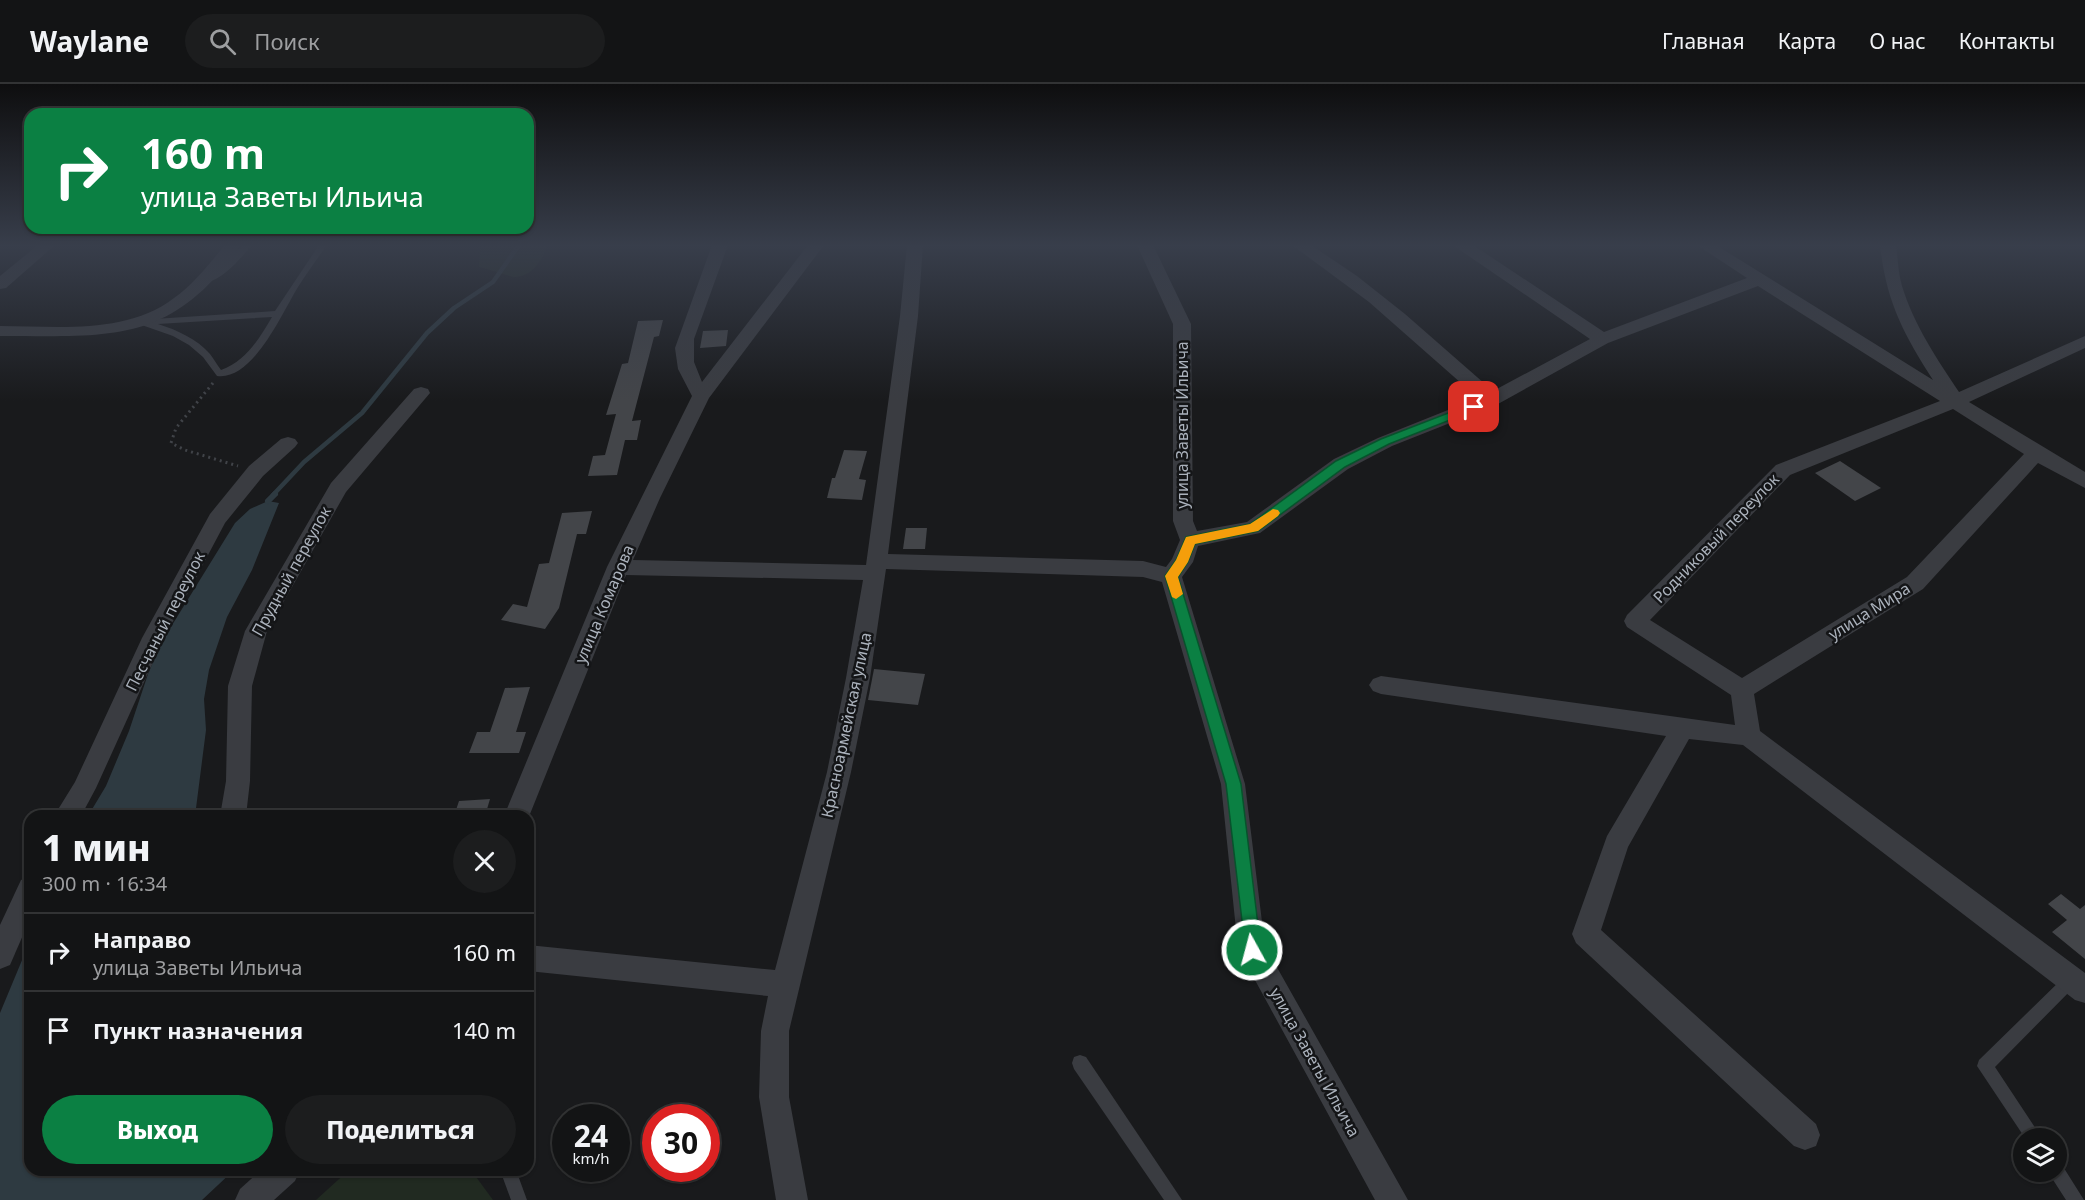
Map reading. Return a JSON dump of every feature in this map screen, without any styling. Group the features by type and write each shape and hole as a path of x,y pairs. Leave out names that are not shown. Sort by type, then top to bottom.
{"street":[{"path":"0,332 105,329 141,323 173,307 185,297"},
{"path":"701,297 682,351 684,364 701,396"},
{"name":"улица Комарова","path":"519,810 618,567 701,396 776,297"},
{"name":"Красноармейская улица","path":"792,1200 774,1097 775,1030 840,772 877,567 911,297"},
{"name":"улица Заветы Ильича","path":"1169,297 1182,324 1183,521 1190,540"},
{"path":"1373,297 1409,326 1491,400"},
{"path":"1540,297 1602,339"},
{"path":"618,567 1143,568 1171,576 1182,562 1190,540 1253,528 1341,464 1385,442 1491,400 1602,339 1712,297"},
{"path":"1789,297 2036,453 2085,481"},
{"path":"1898,297 1919,343 1956,401"},
{"name":"Родниковый переулок","path":"1742,690 1635,621 1783,470 1956,401 2085,341"},
{"name":"Прудный переулок","path":"234,810 238,781 240,686 255,631 338,488 421,393"},
{"name":"Песчаный переулок","path":"71,810 84,788 153,638 217,519 256,471 288,443"},
{"name":"улица Мира","path":"1742,690 1915,583 2036,453"},
{"name":"улица Заветы Ильича","path":"1171,576 1233,784 1252,950 1392,1200"},
{"path":"1381,686 1683,729 1749,736 2078,985"},
{"path":"1742,690 1749,736"},
{"path":"1683,729 1616,844 1586,934 1806,1135"},
{"path":"0,956 24,902"},
{"path":"534,959 785,984"},
{"path":"251,1200 277,1176"}],"lane":[{"path":"141,323 175,333 190,342 207,355 213,369 220,374 229,372 244,362 266,336 288,297"},
{"path":"141,323 277,314"},
{"path":"2027,1128 1985,1066 2078,985"},
{"path":"1080,1063 1174,1200"},
{"path":"510,1176 519,1200"},
{"path":"2064,1182 2076,1200"}],"path":[{"path":"220,374 176,428 171,443 185,450 256,471"}],"shaded area":[{"path":"268,501 279,503 252,570 227,617 209,670 204,699 206,730 196,810 92,810 106,786 129,731 161,643 235,523 250,509"},
{"path":"24,955 24,1176 228,1176 202,1200 0,1200 0,1013"},
{"path":"342,1176 475,1176 493,1200 316,1200"}],"building":[{"path":"663,320 659,336 654,337 632,421 641,420 637,440 625,440 617,475 588,476 593,456 605,455 616,414 606,415 622,364 628,363 638,321"},
{"path":"728,330 726,346 700,348 703,331"},
{"path":"844,450 867,451 859,479 866,480 862,500 827,498 832,478 835,478"},
{"path":"1840,461 1881,488 1855,501 1815,473"},
{"path":"592,511 586,534 577,534 559,608 545,629 501,620 513,604 527,607 539,564 549,563 562,513"},
{"path":"906,528 927,528 925,549 903,549"},
{"path":"874,669 925,674 918,705 868,700"},
{"path":"530,687 516,732 526,732 519,753 469,753 477,732 490,732 505,688"},
{"path":"490,799 487,810 456,810 459,801"},
{"path":"2061,894 2080,909 2085,905 2085,959 2052,932 2067,920 2048,904"}],"waterway":[{"path":"273,495 304,462 362,413 427,333 454,308 470,297"},
{"path":"268,501 275,494"}],"slow traffic":[{"path":"1176,594 1171,576 1182,562 1190,540 1253,528 1273,513"}],"route":[{"path":"1252,950 1233,784 1171,576 1182,562 1190,540 1253,528 1341,464 1385,442 1474,407"}]}
